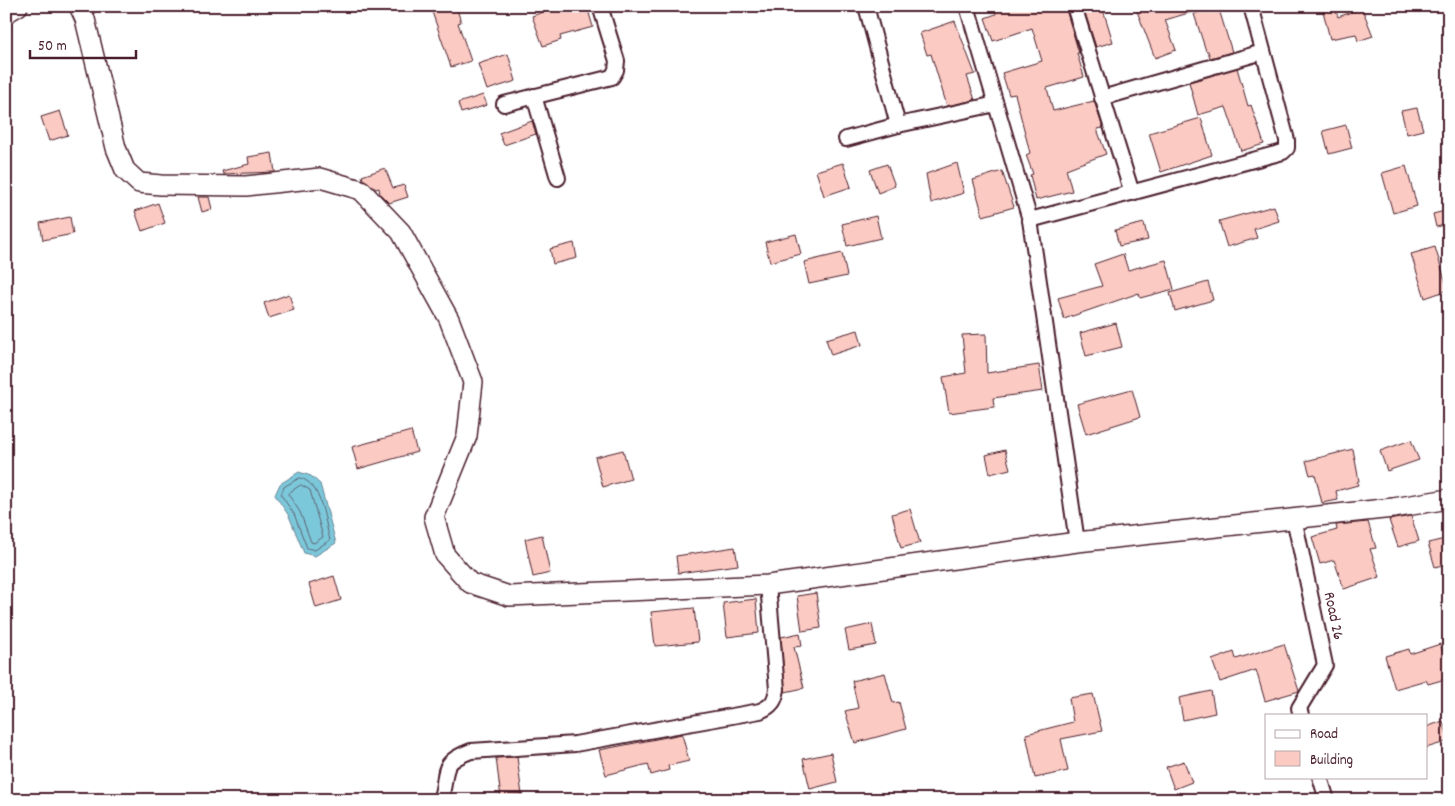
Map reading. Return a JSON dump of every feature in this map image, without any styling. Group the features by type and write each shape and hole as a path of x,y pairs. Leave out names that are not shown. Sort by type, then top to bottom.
{"main road":[{"path":"6,13 18,6"},
{"path":"80,6 85,19 116,148 125,170 139,183 161,186 246,186 320,178 361,190 401,232 448,319 473,382 467,436 434,517 445,555 470,583 510,596 768,585 1077,542 1449,499"}],"street":[{"path":"504,104 612,77 616,70 617,61 600,6"},
{"path":"866,6 898,125"},
{"path":"967,6 1030,220 1077,542"},
{"path":"1074,6 1132,193"},
{"path":"1030,220 1284,152 1287,148 1287,140 1251,6"},
{"path":"1102,98 1263,52"},
{"path":"534,96 558,178"},
{"path":"846,139 898,125 996,104"},
{"name":"Road 26","path":"1294,518 1325,665 1299,708 1301,714"},
{"path":"440,800 444,775 449,763 471,751 575,744 760,711 770,706 775,699 777,689 768,585"},
{"path":"1320,778 1326,800"}],"water":[{"path":"299,472 311,476 320,484 336,543 315,556 304,553 289,516 275,495 280,484"}],"building":[{"path":"430,6 456,6 461,22 458,23 471,61 451,67"},
{"path":"559,6 587,6 593,27 560,36 561,40 543,46 532,16"},
{"path":"993,6 1065,6 1084,77 1047,88 1053,111 1094,101 1103,128 1097,129 1106,154 1066,169 1072,191 1036,200 1030,175 1033,174 1026,155 1030,153 1015,94 1009,95 1002,73 1042,61 1032,28 993,41 985,18 996,14"},
{"path":"1102,6 1113,42 1096,47 1083,7"},
{"path":"1135,6 1201,6 1202,9 1165,20 1176,50 1155,58"},
{"path":"1218,6 1232,52 1210,58 1194,14"},
{"path":"1335,8 1338,17 1362,8 1373,36 1358,41 1356,34 1330,39 1323,11"},
{"path":"955,21 975,74 967,76 975,100 947,106 931,54 927,55 920,33"},
{"path":"508,54 516,81 487,90 478,64"},
{"path":"1237,68 1248,106 1251,105 1264,144 1241,151 1226,107 1198,115 1189,82"},
{"path":"483,95 487,105 461,113 458,103"},
{"path":"1417,108 1423,130 1407,134 1401,111"},
{"path":"60,111 68,135 49,141 41,117"},
{"path":"1201,118 1212,155 1161,172 1149,133"},
{"path":"532,121 536,134 504,145 499,133"},
{"path":"1346,125 1352,148 1329,154 1323,131"},
{"path":"272,153 275,172 223,174 222,171 249,164 248,157"},
{"path":"843,163 851,187 824,196 816,171"},
{"path":"957,163 964,193 931,203 926,174"},
{"path":"887,164 895,186 878,193 870,170"},
{"path":"1406,166 1417,206 1393,213 1382,173"},
{"path":"385,168 393,188 404,185 408,197 389,203 380,194 379,188 376,189 363,179 362,176"},
{"path":"1002,171 1014,207 983,216 973,180"},
{"path":"198,197 209,197 212,209 202,212"},
{"path":"158,203 165,223 142,231 135,211"},
{"path":"1274,206 1279,221 1254,229 1257,238 1227,247 1219,221"},
{"path":"1449,210 1449,224 1436,227 1433,214"},
{"path":"876,216 881,238 847,246 842,224"},
{"path":"70,217 73,234 43,240 40,223"},
{"path":"1144,223 1148,240 1119,246 1115,230"},
{"path":"796,234 801,254 770,262 765,242"},
{"path":"574,243 577,258 553,264 550,249"},
{"path":"1435,247 1448,290 1425,298 1411,254"},
{"path":"842,253 847,276 809,284 804,262"},
{"path":"1123,254 1128,270 1166,260 1174,289 1140,298 1139,293 1064,319 1058,298 1102,286 1094,264"},
{"path":"1208,282 1213,300 1175,311 1170,293"},
{"path":"289,294 294,310 269,318 264,303"},
{"path":"1116,323 1122,347 1086,356 1080,333"},
{"path":"858,330 862,345 831,355 826,339"},
{"path":"986,334 987,373 1039,365 1043,391 993,398 994,407 949,413 943,377 966,373 962,335"},
{"path":"1132,389 1140,417 1086,434 1077,404"},
{"path":"411,431 417,452 358,469 352,447"},
{"path":"1411,440 1419,460 1387,471 1380,451"},
{"path":"1353,449 1359,481 1357,482 1358,485 1336,491 1338,500 1322,503 1315,474 1310,475 1306,461"},
{"path":"623,450 631,479 603,487 595,457"},
{"path":"1005,450 1010,469 990,474 986,455"},
{"path":"910,509 920,543 901,548 892,514"},
{"path":"1411,516 1419,541 1398,547 1389,520"},
{"path":"1368,522 1376,548 1370,549 1380,577 1344,589 1334,560 1320,564 1312,537 1337,530 1336,525"},
{"path":"542,535 550,573 533,577 525,539"},
{"path":"1449,538 1449,563 1435,567 1428,543"},
{"path":"735,547 738,565 678,573 676,556"},
{"path":"334,576 341,600 316,608 309,584"},
{"path":"816,593 821,628 802,631 797,596"},
{"path":"756,599 759,633 727,637 723,603"},
{"path":"694,608 698,642 655,646 651,612"},
{"path":"872,624 876,645 849,650 845,630"},
{"path":"800,633 802,646 794,647 804,688 785,692 781,637"},
{"path":"1284,644 1299,691 1265,701 1256,670 1220,682 1212,660 1234,652 1236,659"},
{"path":"1440,644 1449,669 1449,678 1428,684 1426,680 1395,689 1385,656 1409,649 1410,654"},
{"path":"885,673 893,703 899,702 906,729 855,743 845,711 858,708 852,681"},
{"path":"1211,691 1215,713 1183,720 1179,698"},
{"path":"1093,694 1102,731 1061,739 1068,771 1035,778 1026,734 1073,722 1069,698"},
{"path":"1443,721 1449,741 1428,747 1428,726"},
{"path":"682,734 689,761 668,766 669,770 651,775 648,764 606,775 599,750"},
{"path":"831,753 837,782 810,789 803,759"},
{"path":"517,757 522,795 501,798 496,758"},
{"path":"1184,761 1192,782 1174,789 1166,767"}]}
